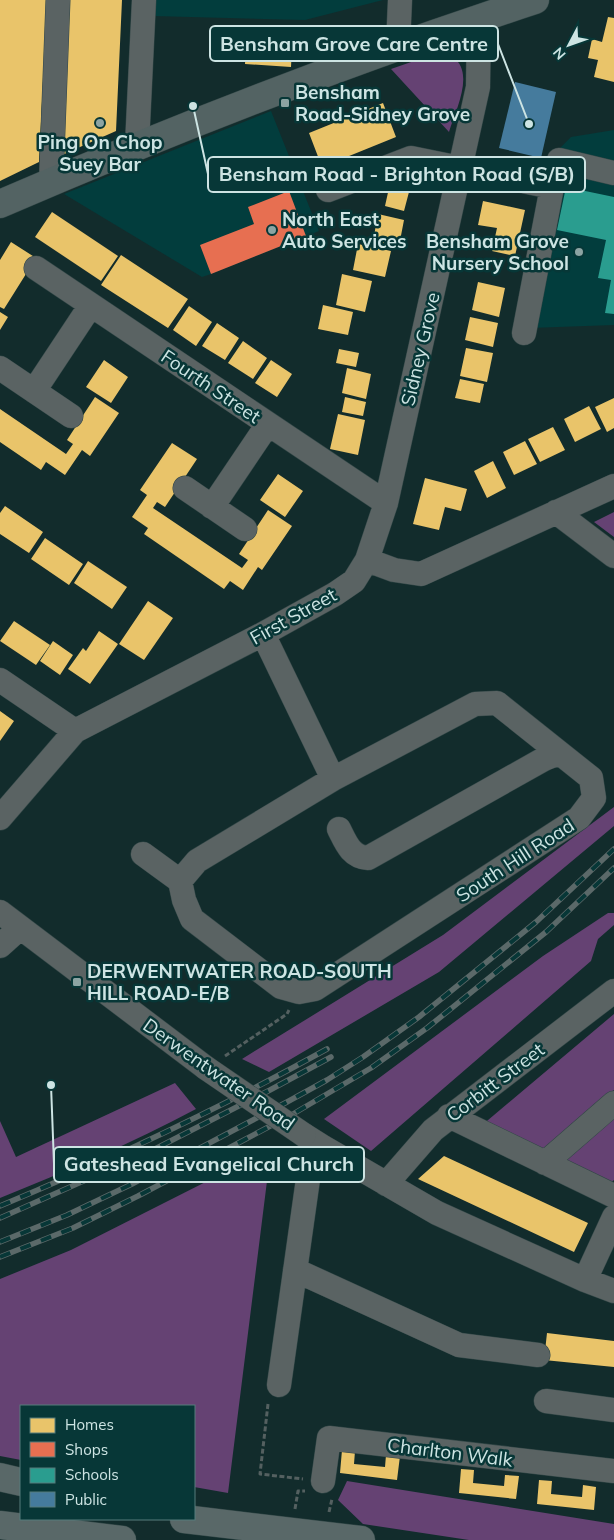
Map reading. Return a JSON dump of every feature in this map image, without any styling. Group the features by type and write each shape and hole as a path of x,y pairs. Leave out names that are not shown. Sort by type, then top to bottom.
{"highway":[{"path":"0,1477 20,1482"},
{"path":"0,1496 20,1499"},
{"path":"192,1520 361,1540"},
{"path":"0,1525 122,1540"}],"main road":[{"path":"0,204 137,145 398,46 535,0"}],"street":[{"path":"51,182 58,0"},
{"path":"137,145 144,0"},
{"path":"398,46 400,0"},
{"name":"Sidney Grove","path":"367,560 386,503 478,87 479,18"},
{"path":"328,190 411,158 552,187"},
{"path":"524,333 552,187 559,160 614,173"},
{"name":"Fourth Street","path":"36,268 386,503"},
{"path":"34,391 91,305"},
{"path":"0,368 71,416"},
{"path":"212,507 268,424"},
{"path":"367,560 394,570 420,574 614,486"},
{"path":"184,488 245,529"},
{"path":"556,512 614,556"},
{"name":"First Street","path":"0,818 75,731 335,594 354,580 367,560"},
{"path":"262,634 333,779"},
{"path":"0,680 75,731"},
{"name":"South Hill Road","path":"180,881 197,861 333,779 475,704 496,703 591,778 594,798 579,818 315,988 299,992"},
{"path":"339,829 348,848 353,853 361,858 368,858 544,759 559,753"},
{"path":"143,854 180,881 184,900 192,919 281,987 299,992"},
{"name":"Derwentwater Road","path":"0,912 206,1068 314,1141 437,1213 585,1280 614,1291"},
{"path":"0,946 20,928"},
{"name":"Corbitt Street","path":"386,1184 433,1130 449,1116 614,991"},
{"path":"545,1163 614,1103"},
{"path":"449,1116 614,1196"},
{"path":"279,1385 314,1141"},
{"path":"585,1280 614,1217"},
{"path":"296,1270 459,1345 538,1355"},
{"path":"546,1401 614,1410"},
{"name":"Charlton Walk","path":"315,1486 329,1438 614,1471"}],"path":[{"path":"206,1068 287,1014 299,992"},
{"path":"279,1385 269,1398 260,1474 315,1486"},
{"path":"303,1509 295,1509 298,1491 315,1486"},
{"path":"320,1511 329,1512 328,1519"}],"shaded area":[{"path":"155,0 383,0 305,20 153,16"},
{"path":"440,52 452,57 460,65 463,74 463,86 449,132 391,69"},
{"path":"271,111 319,231 202,277 64,194"},
{"name":"Bensham Grove Nursery School","path":"614,130 614,325 530,328 558,150 571,137"},
{"path":"614,512 614,537 594,522"},
{"path":"614,807 614,826 439,972 269,1072 242,1059 443,935"},
{"path":"608,913 614,913 614,925 598,939 591,961 371,1151 324,1119 543,956"},
{"path":"614,1014 614,1090 538,1153 481,1126"},
{"path":"175,1083 196,1109 99,1156 0,1198 0,1121 16,1157"},
{"path":"614,1114 614,1180 607,1186 559,1163"},
{"path":"271,1149 228,1493 195,1487 195,1405 20,1405 20,1460 0,1456 0,1279 71,1250"},
{"path":"347,1481 614,1524 614,1540 469,1540 363,1524 338,1500"}],"building: Homes":[{"path":"0,0 47,0 39,162 0,181"},
{"path":"69,0 122,0 116,131 62,155"},
{"path":"608,17 614,18 614,82 594,77 598,60 588,58 592,39 602,42"},
{"path":"247,25 293,27 291,67 245,64"},
{"path":"383,103 396,137 322,167 309,133"},
{"path":"389,188 409,192 404,211 385,206"},
{"path":"483,201 525,210 515,256 492,251 497,228 478,225"},
{"path":"52,212 118,256 101,281 35,237"},
{"path":"378,214 404,220 399,246 373,241"},
{"path":"11,242 36,258 4,309 0,307 0,260"},
{"path":"358,244 391,251 385,277 353,270"},
{"path":"121,255 188,299 168,328 101,285"},
{"path":"342,274 372,281 365,312 336,305"},
{"path":"478,282 505,288 499,317 472,310"},
{"path":"323,305 353,312 348,335 318,329"},
{"path":"189,306 212,322 196,346 173,330"},
{"path":"0,312 8,317 0,330"},
{"path":"470,317 498,323 493,347 465,340"},
{"path":"217,323 239,338 225,360 202,346"},
{"path":"243,341 267,358 253,379 228,363"},
{"path":"466,348 493,353 487,382 460,376"},
{"path":"339,349 359,353 356,367 336,363"},
{"path":"104,360 128,377 111,403 86,387"},
{"path":"271,360 292,374 277,397 255,383"},
{"path":"347,368 371,374 366,399 342,393"},
{"path":"460,379 484,384 480,403 455,398"},
{"path":"95,397 119,413 90,456 82,450 65,475 46,462 41,470 0,442 0,409 66,454 73,444 67,440"},
{"path":"345,397 366,402 363,416 342,412"},
{"path":"614,398 614,428 607,432 595,407"},
{"path":"589,406 601,429 575,442 564,419"},
{"path":"338,414 365,420 358,455 330,449"},
{"path":"553,427 565,450 540,462 528,439"},
{"path":"525,441 537,464 514,475 503,452"},
{"path":"172,443 197,459 165,507 157,502 153,508 242,568 248,560 239,554 268,510 292,526 262,570 258,567 243,590 230,581 224,589 144,534 148,528 132,517 147,495 140,490"},
{"path":"493,461 506,488 487,498 474,471"},
{"path":"278,474 303,491 285,517 260,500"},
{"path":"425,478 467,489 461,511 445,507 439,530 413,524"},
{"path":"5,506 43,532 29,553 0,534 0,513"},
{"path":"45,538 83,564 69,585 31,559"},
{"path":"88,561 127,587 112,609 74,583"},
{"path":"148,601 173,618 144,660 119,644"},
{"path":"14,621 50,645 36,665 0,641"},
{"path":"99,631 118,644 90,684 68,669 83,648 86,651"},
{"path":"53,641 73,655 60,675 40,661"},
{"path":"0,711 14,721 0,741"},
{"path":"444,1156 588,1223 574,1252 418,1179"},
{"path":"547,1333 614,1341 614,1367 544,1360"},
{"path":"342,1450 355,1451 354,1464 385,1467 386,1455 400,1456 397,1480 340,1473"},
{"path":"461,1469 474,1470 473,1483 504,1486 505,1475 519,1476 516,1499 459,1493"},
{"path":"539,1480 552,1481 551,1494 582,1497 583,1485 596,1487 594,1510 537,1504"}],"building: Shops":[{"name":"North East Auto Services","path":"289,191 306,236 211,274 200,245 254,224 248,207"}],"building: Schools":[{"path":"566,187 614,197 614,314 605,313 611,280 598,278 606,240 557,230"}],"building: Public":[{"path":"515,82 556,92 541,158 499,148"}],"railway":[{"path":"0,1242 67,1215 132,1184 287,1102 363,1057 419,1017 536,922 614,849"},
{"path":"0,1257 73,1228 138,1196 293,1114 371,1068 427,1028 546,932 614,868"},
{"path":"0,1206 166,1132 247,1092 327,1049"},
{"path":"0,1218 149,1152 331,1057"}],"place":[{"name":"Bensham Road-Sidney Grove","path":"285,103"},
{"name":"Bensham Road - Brighton Road (S/B)","path":"193,106"},
{"name":"Ping On Chop Suey Bar","path":"100,123"},
{"name":"Bensham Grove Care Centre","path":"529,124"},
{"name":"North East Auto Services","path":"272,230"},
{"name":"Bensham Grove Nursery School","path":"579,252"},
{"name":"DERWENTWATER ROAD-SOUTH HILL ROAD-E/B","path":"77,982"},
{"name":"Gateshead Evangelical Church","path":"51,1085"}]}
